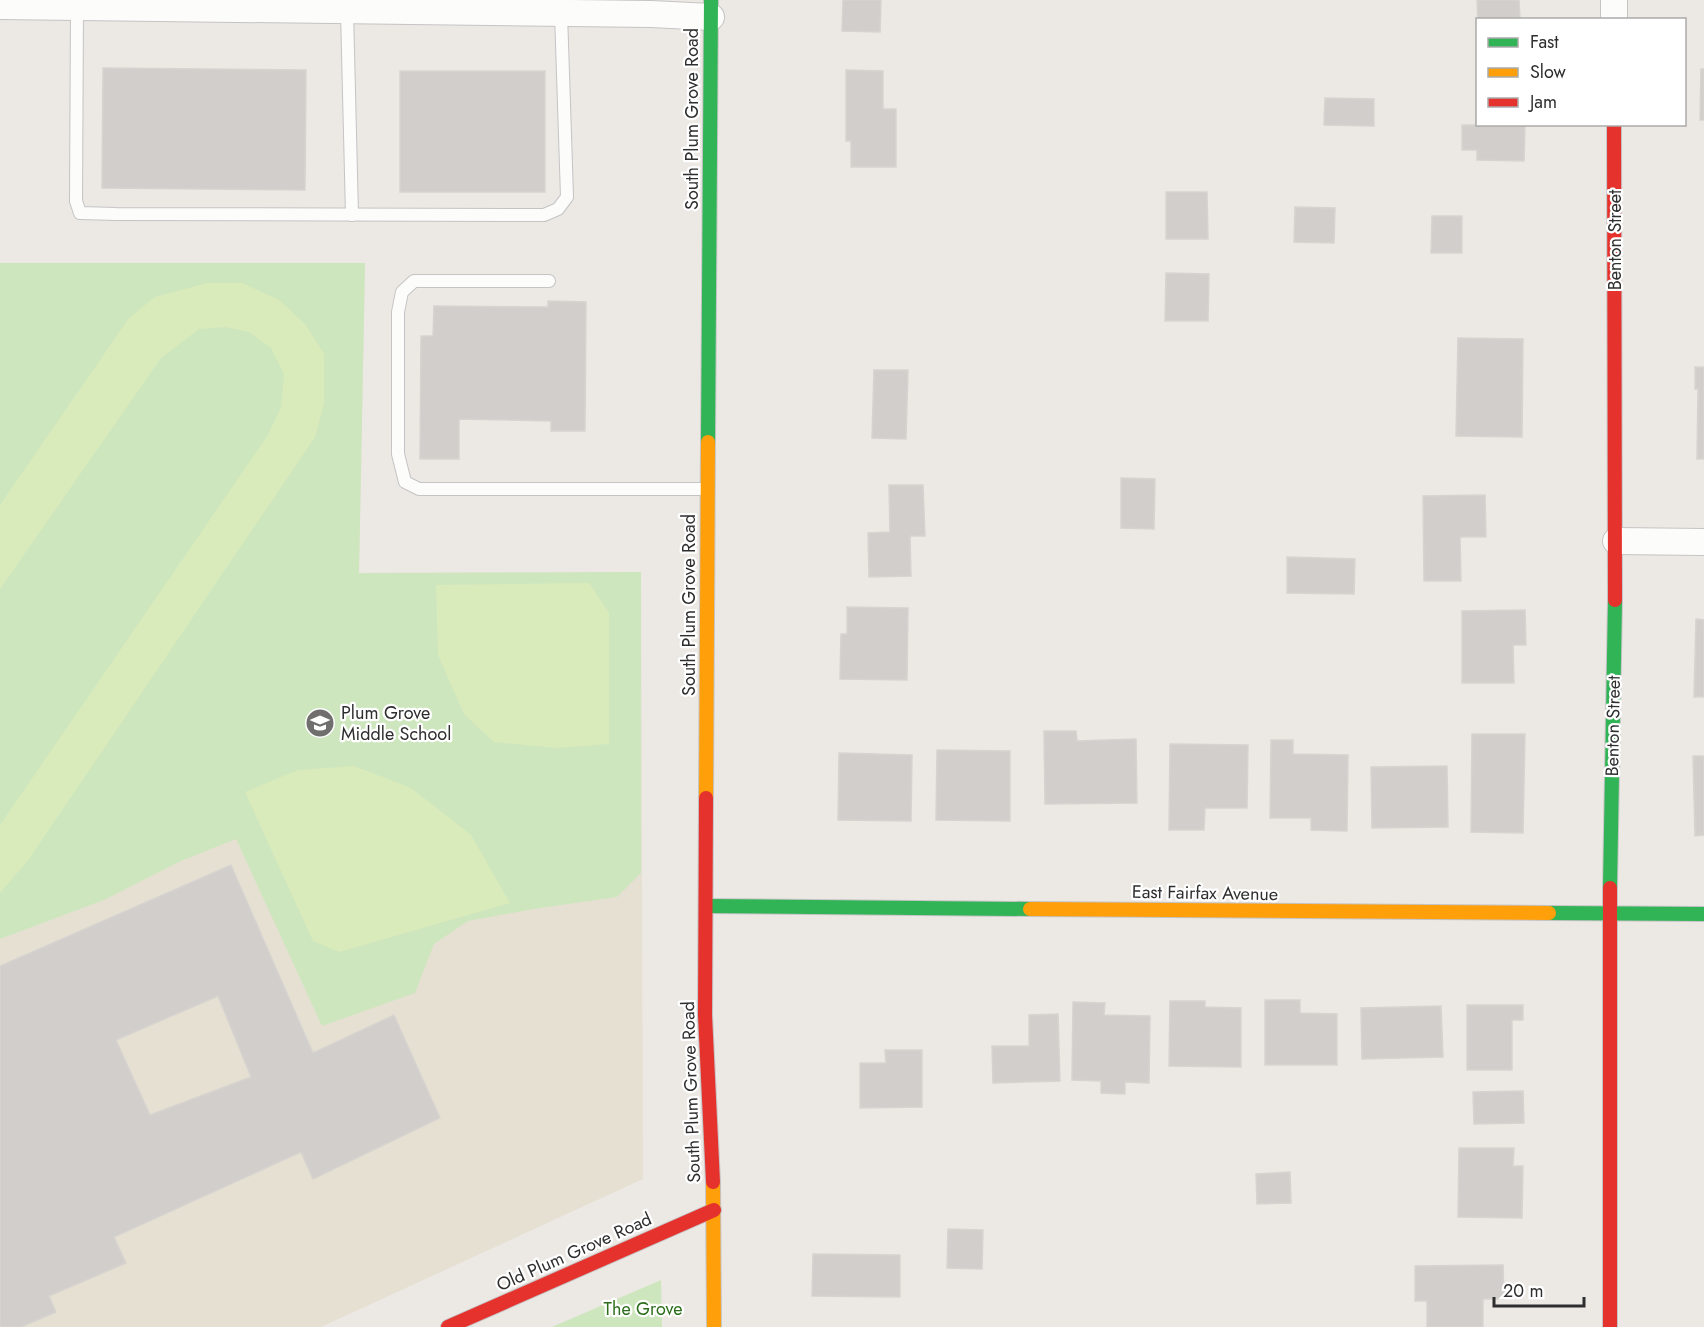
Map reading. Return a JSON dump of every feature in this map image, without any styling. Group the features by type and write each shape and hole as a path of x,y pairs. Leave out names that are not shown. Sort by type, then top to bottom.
{"street":[{"path":"1614,0 1614,18"},
{"path":"0,6 77,8 146,4 347,11 394,6 561,13 711,8"},
{"name":"South Plum Grove Road","path":"711,8 705,1015 714,1210 714,1327"},
{"name":"Benton Street","path":"1610,1327 1610,913 1616,541 1614,126"},
{"path":"1616,541 1704,542"},
{"name":"East Fairfax Avenue","path":"706,906 1704,914"},
{"name":"Old Plum Grove Road","path":"448,1327 714,1210"}],"lane":[{"path":"77,8 76,201 80,213 544,215 558,209 567,197 561,13"},
{"path":"347,11 352,215"},
{"path":"549,280 414,280 402,292 398,312 398,454 405,482 419,489 708,489"}],"shaded area":[{"name":"Plum Grove Middle School","path":"0,263 365,263 359,573 641,572 643,1179 321,1327 0,1327"}],"green space":[{"path":"0,263 365,263 359,573 641,572 641,873 617,897 468,921 434,944 415,993 322,1026 236,839 181,861 104,900 0,939"},
{"path":"207,283 242,283 279,300 305,324 324,354 324,404 315,437 29,859 0,893 0,825 268,435 281,407 284,374 271,348 249,332 225,327 199,329 161,358 0,589 0,505 129,318 155,297"},
{"path":"589,583 609,613 609,744 557,748 494,742 464,714 438,655 436,585"},
{"path":"354,766 411,788 471,835 510,903 339,952 313,941 245,792 298,770"},
{"name":"The Grove","path":"661,1280 662,1327 552,1327"}],"building":[{"path":"843,0 881,0 880,32 842,31"},
{"path":"1477,0 1519,0 1520,18 1478,18"},
{"path":"103,68 306,70 305,190 102,188"},
{"path":"1701,69 1704,69 1704,120 1700,120"},
{"path":"846,70 883,71 883,109 896,109 896,167 851,167 851,141 846,141"},
{"path":"400,71 545,71 545,192 400,192"},
{"path":"1325,98 1374,99 1374,126 1324,125"},
{"path":"1462,125 1525,126 1524,161 1477,160 1477,150 1462,150"},
{"path":"1166,192 1207,192 1208,239 1166,239"},
{"path":"1295,207 1335,208 1334,243 1294,242"},
{"path":"1432,216 1462,216 1462,253 1431,253"},
{"path":"1166,273 1209,274 1208,321 1165,321"},
{"path":"548,301 586,302 585,431 551,431 551,421 459,419 459,459 420,459 421,336 433,336 434,306 548,307"},
{"path":"1458,338 1523,339 1522,437 1456,436"},
{"path":"1695,367 1704,367 1704,459 1697,459 1698,389 1695,389"},
{"path":"874,370 908,370 906,439 872,438"},
{"path":"1121,478 1155,479 1154,529 1121,528"},
{"path":"889,485 923,485 925,536 910,536 911,576 869,577 868,533 890,532"},
{"path":"1485,495 1486,537 1460,537 1461,581 1424,581 1423,496"},
{"path":"1287,557 1355,559 1354,594 1287,593"},
{"path":"847,607 908,608 907,680 840,679 841,634 847,634"},
{"path":"1525,610 1526,645 1513,645 1514,683 1462,683 1462,611"},
{"path":"1696,619 1704,620 1704,697 1694,697"},
{"path":"1044,731 1076,731 1077,741 1136,739 1137,803 1045,804"},
{"path":"1472,734 1525,734 1523,833 1471,832"},
{"path":"1271,740 1293,740 1293,754 1348,755 1347,831 1311,830 1311,818 1270,818"},
{"path":"1170,744 1248,745 1247,808 1205,808 1204,830 1169,830"},
{"path":"937,750 1010,751 1010,821 936,820"},
{"path":"839,753 912,755 911,821 838,820"},
{"path":"1693,756 1704,756 1704,835 1695,836"},
{"path":"1447,766 1448,827 1372,828 1371,767"},
{"path":"231,865 313,1053 394,1015 440,1118 313,1179 301,1152 114,1237 126,1263 49,1296 56,1312 21,1327 0,1327 0,966","holes":["218,996 251,1077 150,1115 116,1040"]},
{"path":"1265,1000 1300,1000 1300,1013 1337,1014 1337,1065 1265,1065"},
{"path":"1170,1001 1205,1001 1205,1007 1241,1008 1241,1067 1169,1066"},
{"path":"1073,1002 1105,1003 1104,1015 1150,1016 1149,1083 1125,1082 1125,1094 1101,1093 1101,1081 1072,1080"},
{"path":"1467,1005 1523,1005 1523,1020 1512,1020 1512,1070 1467,1070"},
{"path":"1441,1006 1443,1057 1362,1059 1361,1008"},
{"path":"1058,1014 1060,1081 993,1083 992,1046 1029,1046 1029,1015"},
{"path":"885,1050 922,1050 922,1107 860,1108 860,1063 886,1063"},
{"path":"1523,1091 1524,1123 1474,1124 1473,1092"},
{"path":"1459,1148 1514,1148 1513,1166 1523,1166 1522,1218 1458,1217"},
{"path":"1290,1172 1291,1203 1257,1204 1256,1174"},
{"path":"948,1229 983,1230 982,1269 947,1268"},
{"path":"813,1254 900,1255 900,1297 812,1296"},
{"path":"1503,1265 1504,1299 1483,1299 1483,1327 1427,1327 1427,1301 1415,1301 1415,1266"}],"traffic: fast":[{"path":"708,442 711,0"},
{"path":"1610,888 1615,600"},
{"path":"706,906 1030,909"},
{"path":"1549,913 1704,914"}],"traffic: slow":[{"path":"706,798 708,442"},
{"path":"1030,909 1549,913"},
{"path":"713,1182 714,1327"}],"traffic: jam":[{"path":"1614,126 1615,600"},
{"path":"706,798 705,1015 713,1182"},
{"path":"1610,888 1610,1327"},
{"path":"448,1327 714,1210"}],"place":[{"name":"Plum Grove Middle School","path":"320,723"}]}
